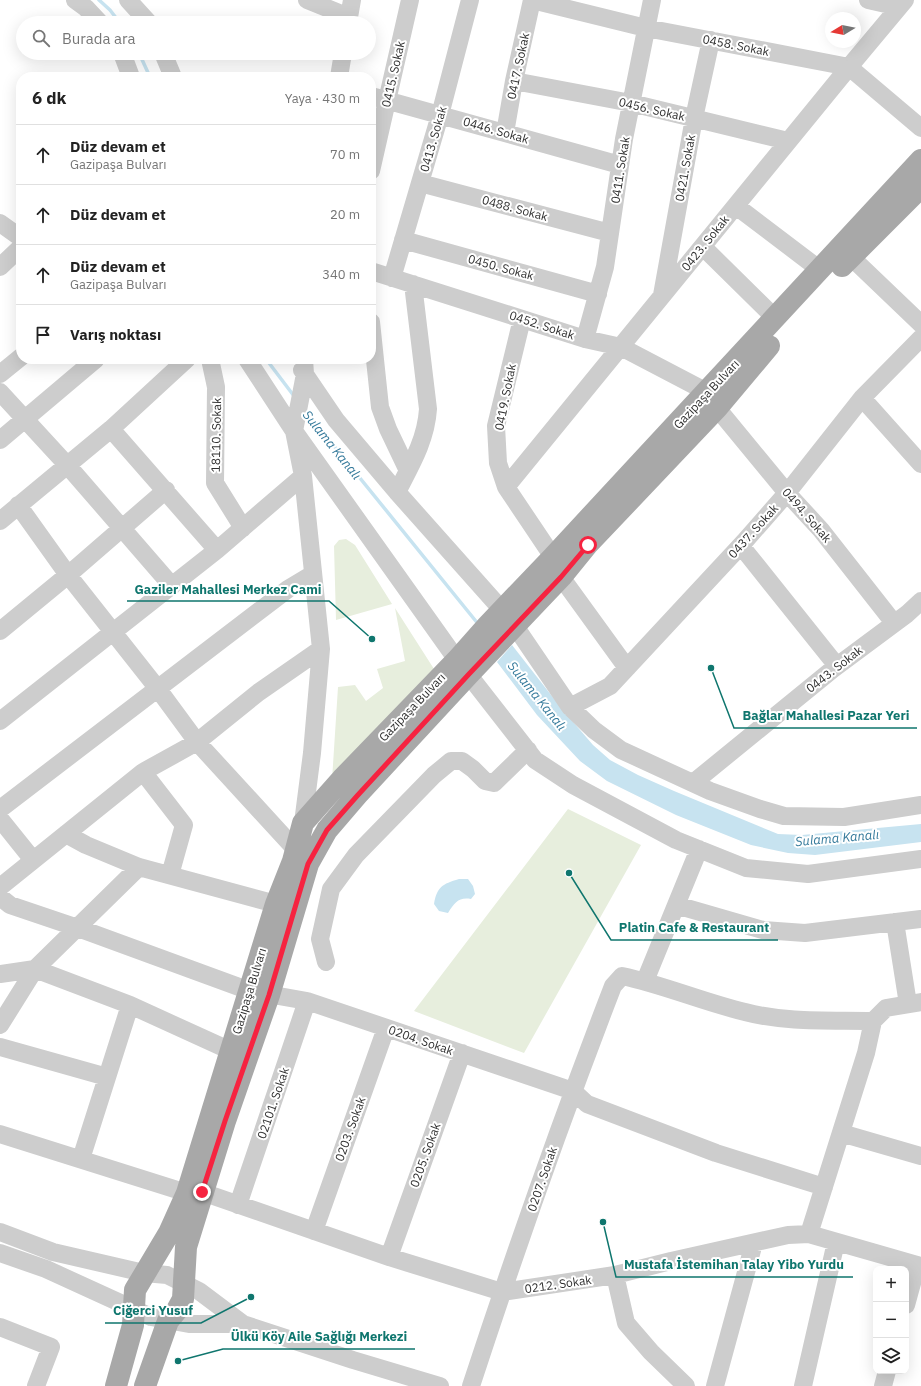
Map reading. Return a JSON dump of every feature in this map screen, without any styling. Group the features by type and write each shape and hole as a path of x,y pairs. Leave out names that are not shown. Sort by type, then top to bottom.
{"main road":[{"name":"Gazipaşa Bulvarı","path":"116,1386 133,1325 135,1290 144,1273 154,1260 169,1233 195,1193 225,1121 259,993 276,904 293,860 303,823 342,779 470,659 557,567 588,545 712,400 775,318 921,160"},
{"name":"Gazipaşa Bulvarı","path":"712,400 754,364 851,257 921,187"},
{"name":"Gazipaşa Bulvarı","path":"145,1386 168,1321 177,1310 183,1299 186,1247 195,1193 231,1051 259,993 308,864 327,830 357,796 470,659"}],"street":[{"path":"75,0 93,16"},
{"path":"128,0 143,16"},
{"path":"307,0 350,13"},
{"name":"0415. Sokak","path":"376,125 379,98 410,0"},
{"name":"0413. Sokak","path":"392,278 440,115 470,0"},
{"name":"0458. Sokak","path":"532,0 646,28 849,67 921,128"},
{"name":"0417. Sokak","path":"504,133 532,0"},
{"name":"0411. Sokak","path":"585,339 605,267 620,165 652,0"},
{"path":"868,0 902,4"},
{"name":"0423. Sokak","path":"506,487 902,4"},
{"name":"0421. Sokak","path":"662,297 694,118 711,40"},
{"path":"125,60 129,72"},
{"path":"166,60 171,72"},
{"path":"340,72 342,60"},
{"name":"0456. Sokak","path":"514,81 631,103 788,142"},
{"name":"0446. Sokak","path":"379,98 620,165"},
{"name":"0488. Sokak","path":"420,183 610,233"},
{"path":"736,206 819,269"},
{"path":"0,223 16,234"},
{"name":"0450. Sokak","path":"403,240 598,294"},
{"path":"703,247 775,318"},
{"path":"0,267 16,252"},
{"path":"851,257 921,324"},
{"name":"0452. Sokak","path":"376,273 585,339 621,347 712,400"},
{"path":"398,492 423,438 427,422 428,409 413,284"},
{"name":"0419. Sokak","path":"522,319 496,426 498,463 506,487 557,567 627,668"},
{"name":"0437. Sokak","path":"570,707 610,686 741,546 787,493 862,398 921,338"},
{"path":"0,374 16,361"},
{"path":"0,440 90,364"},
{"path":"0,521 111,429 182,364"},
{"name":"18110. Sokak","path":"211,364 216,387 215,483 243,528"},
{"path":"250,364 294,431 470,659 535,760 573,785 676,840 746,868 808,874 921,859"},
{"path":"375,364 380,407 388,429 408,471"},
{"path":"303,823 312,753 321,649 303,476 294,431 305,367"},
{"path":"305,367 336,420 398,492 570,707 594,730 621,750 710,792 784,816 844,817 921,805"},
{"path":"0,392 24,420 68,466 172,586"},
{"path":"862,398 921,464"},
{"name":"0494. Sokak","path":"712,400 787,493 821,530 894,623"},
{"path":"111,429 217,550"},
{"path":"0,721 217,550 303,476"},
{"path":"0,631 68,575 166,490"},
{"path":"18,505 68,575 158,688 197,742 296,850"},
{"path":"741,546 837,666"},
{"path":"0,809 288,589 313,574"},
{"name":"0443. Sokak","path":"692,783 837,666 921,601"},
{"path":"0,887 143,772 197,742 259,692 321,649"},
{"path":"326,962 320,939 331,889 356,855 434,775 451,761 462,761 485,781 494,783 528,750"},
{"path":"143,772 184,826 170,875"},
{"path":"0,819 33,860"},
{"path":"66,834 86,845 139,867 276,904"},
{"path":"699,849 645,981 746,1012 802,1021 873,1021"},
{"path":"0,1025 35,969 139,867"},
{"name":"0204. Sokak","path":"0,897 10,905 259,993 307,1001 573,1091"},
{"path":"676,905 763,930 805,934 921,919"},
{"path":"809,1234 866,1053 873,1021 886,1008 914,1003 895,922"},
{"path":"0,974 35,969 130,1005 231,1051"},
{"name":"0207. Sokak","path":"471,1386 502,1292 573,1091 613,986 622,976 645,981"},
{"name":"02101. Sokak","path":"238,1205 307,1001"},
{"path":"82,1159 130,1005"},
{"name":"0203. Sokak","path":"314,1231 386,1028"},
{"path":"0,1047 108,1077"},
{"name":"0205. Sokak","path":"389,1257 462,1054"},
{"path":"573,1091 588,1104 716,1153 824,1187"},
{"path":"841,1133 920,1152"},
{"name":"0212. Sokak","path":"0,1134 238,1205 389,1257 502,1292 615,1275 788,1235 809,1234 919,1266"},
{"path":"0,1232 53,1252 144,1273 167,1275 199,1291 243,1324"},
{"path":"803,1386 836,1242"},
{"path":"716,1386 754,1243"},
{"path":"0,1253 46,1269 151,1317 189,1324 243,1324 353,1360 440,1386"},
{"path":"907,1302 919,1266"},
{"path":"615,1275 626,1323 651,1352 686,1386"},
{"path":"0,1327 51,1347 36,1386"},
{"path":"883,1386 886,1374"}],"green space":[{"path":"346,539 355,545 392,604 336,620 334,546 339,540"},
{"path":"395,608 434,669 332,780 338,687 355,685 366,701 383,688 377,669 405,661"},
{"path":"568,809 641,845 524,1053 414,1011"}],"water":[{"path":"512,645 562,709 593,745 610,760 638,775 778,834 802,835 921,824 921,842 815,855 788,853 751,845 676,815 607,781 580,761 537,715 497,662"},
{"path":"459,879 468,879 473,886 475,894 471,899 463,899 458,901 448,913 439,911 434,904 439,890 444,885"}],"waterway":[{"name":"Sulama Kanalı","path":"99,0 115,16"},
{"name":"Sulama Kanalı","path":"142,60 148,72"},
{"name":"Sulama Kanalı","path":"270,364 294,396"},
{"name":"Sulama Kanalı","path":"304,409 479,625"}],"place":[{"name":"Gaziler Mahallesi Merkez Cami","path":"372,639"},
{"name":"Bağlar Mahallesi Pazar Yeri","path":"711,668"},
{"name":"Platin Cafe & Restaurant","path":"569,873"},
{"name":"Mustafa İstemihan Talay Yibo Yurdu","path":"603,1222"},
{"name":"Ciğerci Yusuf","path":"251,1297"},
{"name":"Ülkü Köy Aile Sağlığı Merkezi","path":"178,1361"}],"route":[{"path":"202,1192 269,995 308,864 327,830 469,674 561,577 588,545"}]}
